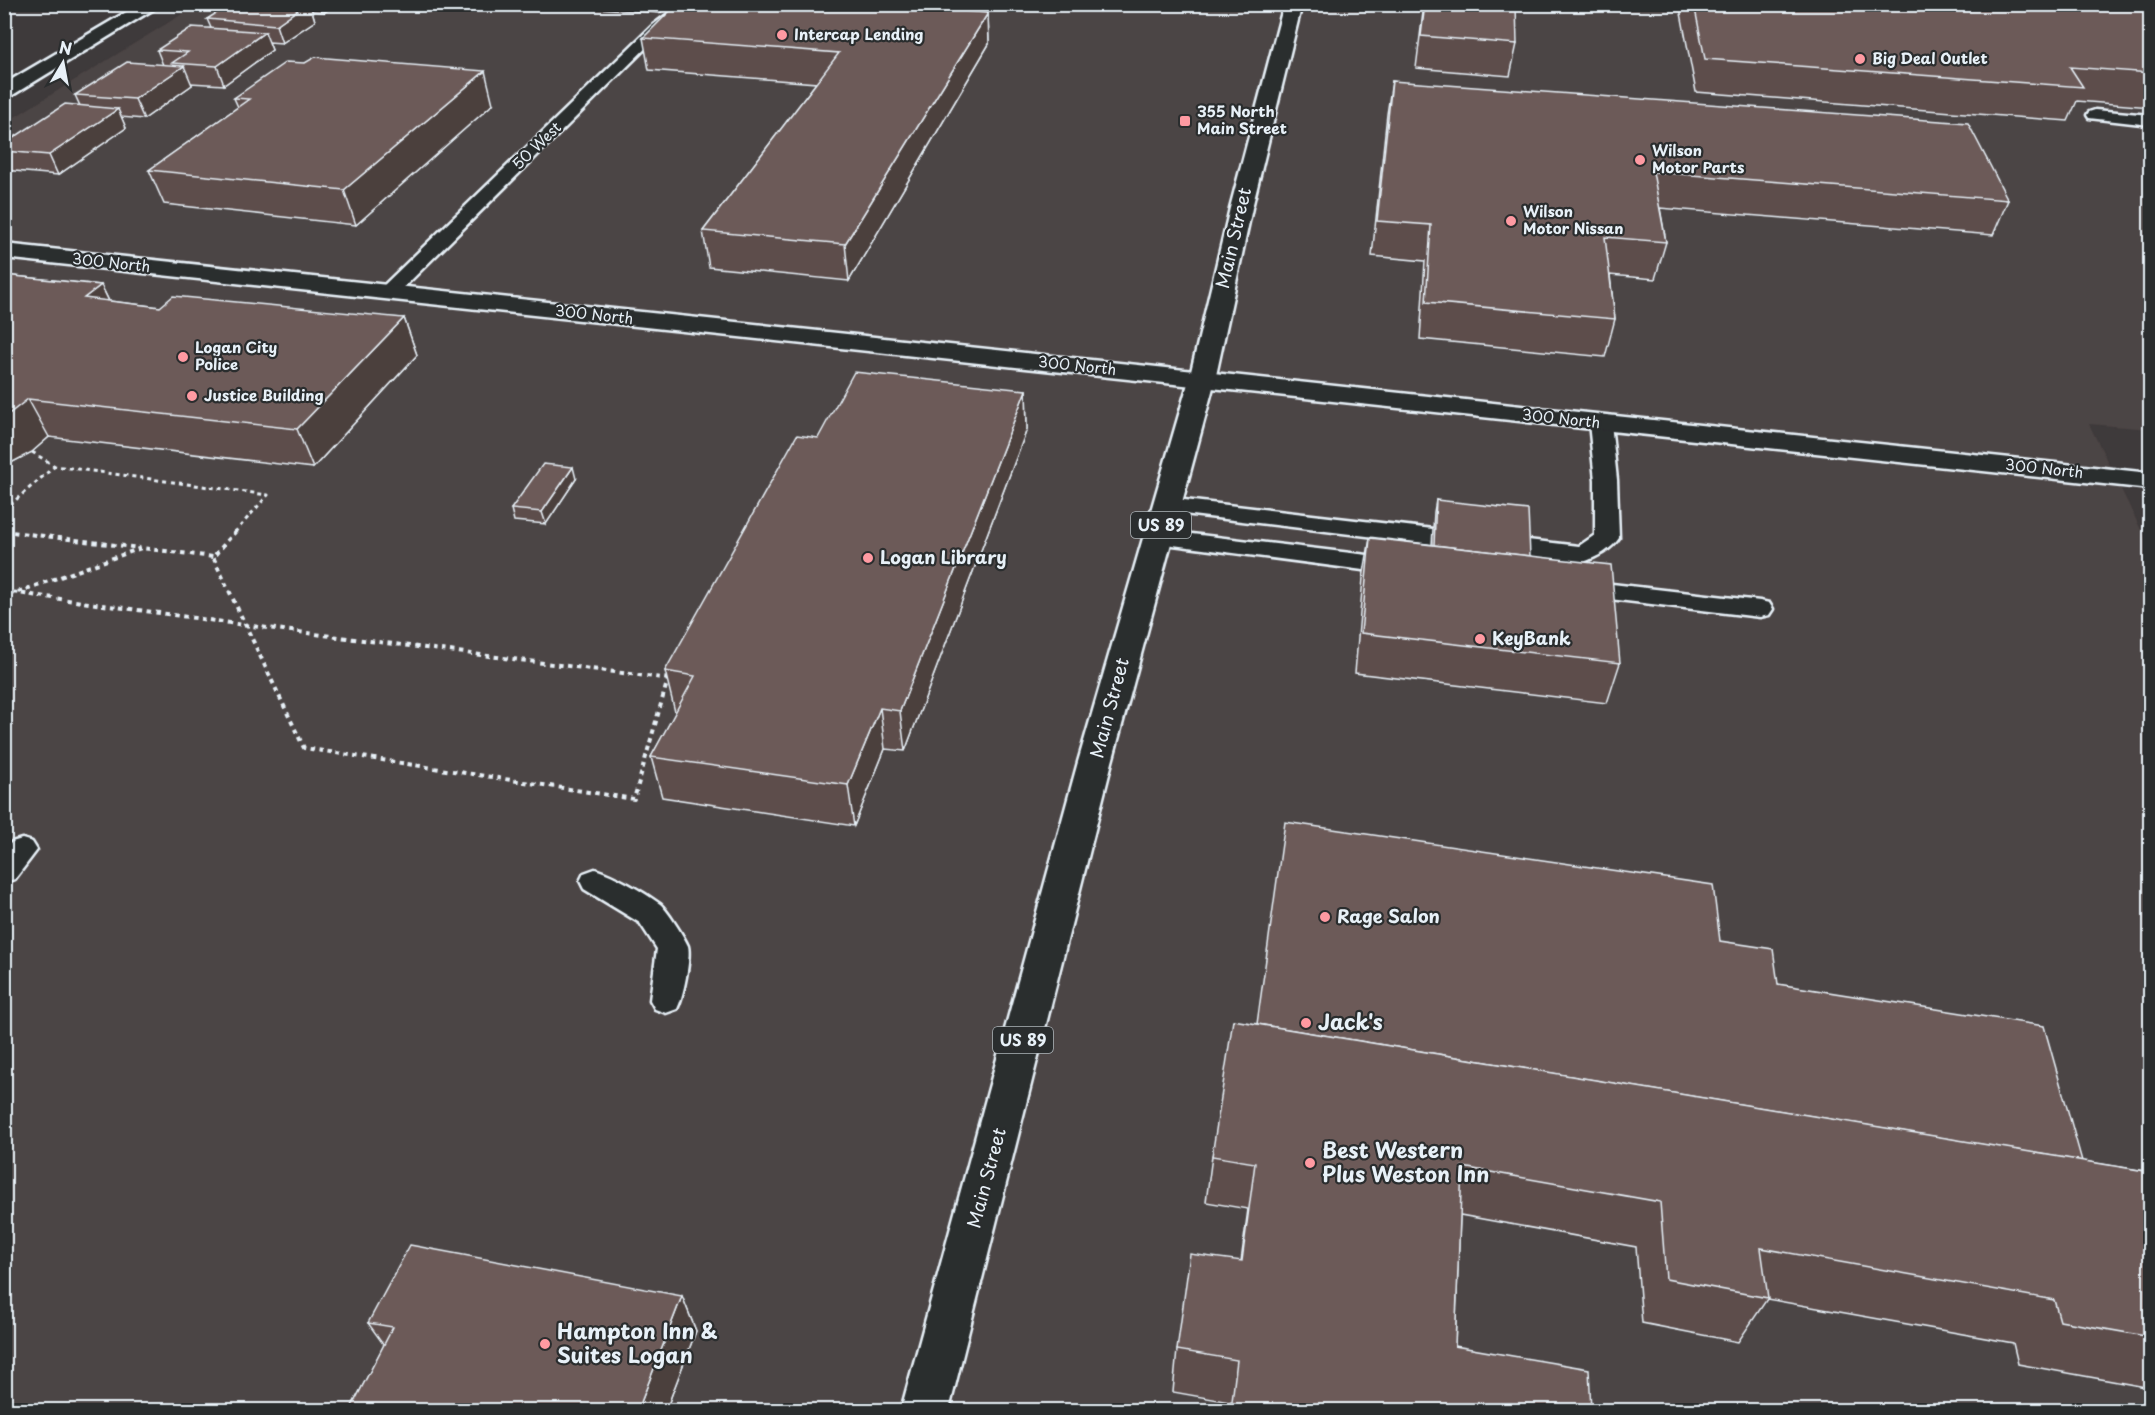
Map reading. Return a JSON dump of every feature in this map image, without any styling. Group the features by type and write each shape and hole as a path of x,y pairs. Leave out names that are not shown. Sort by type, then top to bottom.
{"street":[{"path":"4,92 154,4"},
{"name":"Main Street","path":"925,1410 1095,762 1202,380 1241,208 1293,4"},
{"name":"300 North","path":"4,251 2151,481"}],"lane":[{"name":"50 West","path":"387,292 658,28 691,4"},
{"path":"2095,116 2151,120"},
{"path":"1162,521 1583,554 1607,538 1606,480 1600,423"},
{"path":"1162,521 1429,570"},
{"path":"1559,586 1760,609"},
{"path":"595,881 651,914 673,948 666,1000"}],"path":[{"path":"32,452 55,466 268,495 213,557"},
{"path":"4,510 55,466"},
{"path":"4,531 213,557"},
{"path":"16,592 141,548"},
{"path":"213,557 304,748 634,799 668,679"},
{"path":"4,591 244,625 680,681"}],"shaded area":[{"path":"197,5 2150,5 2150,429 2089,424 2150,548 2150,1410 5,1410 5,123"}],"building":[{"path":"306,4 276,25 207,19 229,5"},
{"path":"677,4 869,4 988,13 845,244 703,231 839,53 643,38"},
{"path":"1425,4 1516,4 1517,44 1421,36"},
{"path":"1694,4 2090,4 2151,9 2151,73 2070,67 2083,87 1705,59"},
{"path":"192,27 265,32 217,66 172,63 188,52 157,50"},
{"path":"315,57 485,71 344,190 149,170 249,99 234,98 286,62 305,63"},
{"path":"127,62 184,66 135,99 75,95"},
{"name":"Wilson Motor Nissan","path":"1392,81 1968,123 2008,200 1653,172 1666,242 1605,237 1615,319 1426,302 1431,225 1377,221"},
{"path":"65,104 118,109 49,155 4,151 4,144"},
{"name":"Justice Building","path":"4,275 101,285 84,298 160,307 173,296 404,318 297,429 28,399 4,416"},
{"name":"Logan Library","path":"854,372 1026,390 900,711 880,708 848,785 651,757 695,676 665,671 797,435 818,438"},
{"path":"543,464 573,467 542,512 511,509"},
{"path":"1436,500 1528,510 1530,556 1434,545"},
{"path":"1370,538 1611,565 1620,663 1361,633"},
{"path":"1285,822 1713,885 1720,941 1773,949 1778,984 2044,1026 2082,1161 1257,1024"},
{"path":"1233,1020 2151,1172 2151,1337 2060,1321 2054,1300 1761,1248 1768,1298 1666,1279 1660,1202 1462,1167 1455,1346 1589,1369 1591,1410 1231,1410 1237,1360 1177,1350 1190,1254 1242,1261 1255,1163 1212,1156"},
{"name":"Hampton Inn & Suites Logan","path":"410,1245 682,1296 638,1410 350,1410 393,1327 368,1323"}],"place":[{"name":"Intercap Lending","path":"782,35"},
{"name":"Big Deal Outlet","path":"1860,59"},
{"name":"355 North Main Street","path":"1185,121"},
{"name":"Wilson Motor Parts","path":"1640,160"},
{"name":"Wilson Motor Nissan","path":"1511,221"},
{"name":"Logan City Police","path":"183,357"},
{"name":"Justice Building","path":"192,396"},
{"name":"Logan Library","path":"868,558"},
{"name":"KeyBank","path":"1480,639"},
{"name":"Rage Salon","path":"1325,917"},
{"name":"Jack's","path":"1306,1023"},
{"name":"Best Western Plus Weston Inn","path":"1310,1163"},
{"name":"Hampton Inn & Suites Logan","path":"545,1344"}]}
